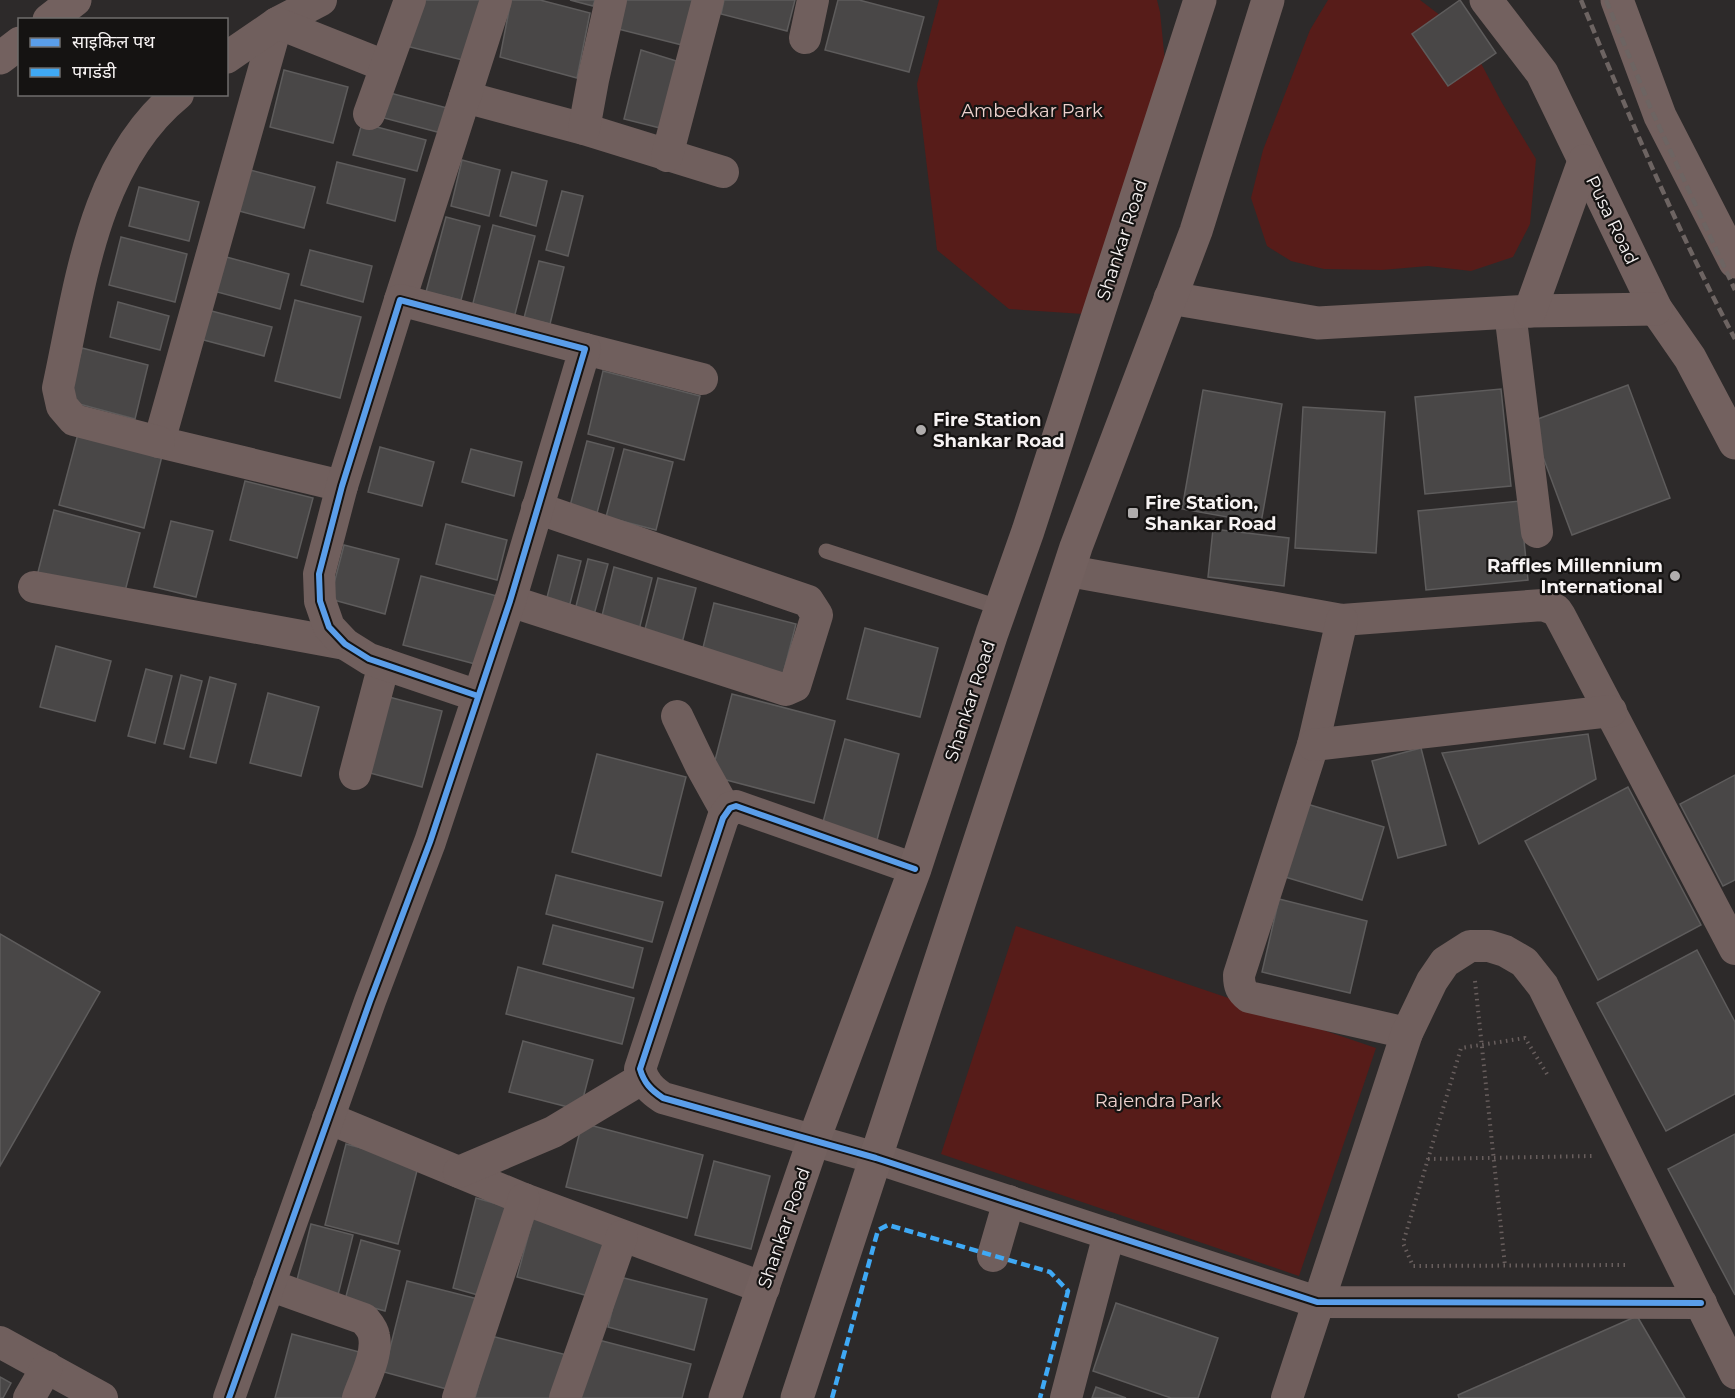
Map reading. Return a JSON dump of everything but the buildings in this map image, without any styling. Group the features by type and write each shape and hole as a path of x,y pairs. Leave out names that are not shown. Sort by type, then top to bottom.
{"main road":[{"name":"Shankar Road","path":"725,1398 813,1142 915,869 1000,608 1028,531 1200,0"},
{"path":"797,1398 1072,559 1196,231 1268,0"},
{"name":"Pusa Road","path":"1486,0 1542,73 1656,309 1690,358 1735,443"},
{"path":"1617,0 1660,116 1735,262"},
{"path":"0,58 18,44"},
{"path":"1520,311 1584,161"},
{"path":"1170,298 1318,323 1520,311 1656,309"},
{"path":"1028,531 1072,559"}],"street":[{"path":"228,57 277,23 321,0"},
{"path":"369,114 410,0"},
{"path":"478,696 369,659 345,645 329,627 320,601 319,574 342,486 496,0"},
{"path":"584,129 611,0"},
{"path":"667,156 708,0"},
{"path":"805,38 813,0"},
{"path":"277,23 386,66"},
{"path":"159,441 277,23"},
{"path":"465,97 584,129 723,172"},
{"path":"159,100 120,165 90,236 58,388 62,406 74,420 342,486"},
{"path":"400,300 702,379"},
{"path":"1520,311 1537,532"},
{"path":"229,1398 328,1118 430,842 510,601 585,349"},
{"path":"510,601 786,690 795,686 817,615 808,602 537,508"},
{"path":"1072,559 1342,620 1544,605 1550,607 1560,616 1735,949"},
{"path":"34,587 345,645"},
{"path":"1342,620 1313,745 1239,975 1239,985 1242,992 1249,997 1407,1033"},
{"path":"355,774 384,664"},
{"path":"1313,745 1611,711"},
{"path":"677,716 726,811"},
{"path":"915,869 736,806 726,811 640,1069 651,1089 663,1098 876,1158 1317,1302 1701,1303"},
{"path":"1287,1398 1407,1033 1431,981 1445,962 1470,946 1489,946 1505,951 1524,962 1542,986 1735,1373"},
{"path":"459,1172 553,1132 643,1078"},
{"path":"328,1118 524,1199 764,1288"},
{"path":"458,1398 524,1199"},
{"path":"993,1256 1009,1201"},
{"path":"1066,1398 1109,1234"},
{"path":"565,1398 622,1236"},
{"path":"269,1285 364,1319 371,1327 375,1335 375,1350 358,1398"},
{"path":"0,1342 102,1398"},
{"path":"29,1398 46,1367"}],"lane":[{"path":"826,551 1000,608"}],"path":[{"path":"1470,946 1509,1303"},
{"path":"1549,1078 1525,1038 1461,1048 1403,1243 1413,1266 1627,1265"},
{"path":"1428,1159 1598,1156 1592,1146"}],"green space":[{"name":"Ambedkar Park","path":"939,0 1157,0 1165,62 1083,314 1009,309 937,250 917,84"},
{"path":"1328,0 1420,0 1466,35 1502,103 1536,159 1530,224 1513,257 1471,271 1428,266 1382,270 1324,269 1291,261 1267,246 1251,198 1263,150 1310,30"},
{"name":"Rajendra Park","path":"1016,926 1376,1048 1299,1276 941,1154"}],"railway":[{"path":"1581,0 1673,214 1735,339"},
{"path":"1606,0 1651,109 1735,290"}],"marked path":[{"path":"832,1398 878,1230 888,1225 1050,1272 1068,1291 1040,1398"}],"cycle path":[{"path":"229,1398 370,1001 430,842 510,601 585,349 400,300 342,486 319,574 320,601 329,627 345,644 369,659 478,696"},
{"path":"915,869 736,806 730,808 723,818 640,1069 648,1086 663,1098 876,1158 1317,1302 1701,1303"}],"place":[{"name":"Fire Station Shankar Road","path":"921,430"},
{"name":"Fire Station, Shankar Road","path":"1133,513"},
{"name":"Raffles Millennium International","path":"1675,576"}]}
